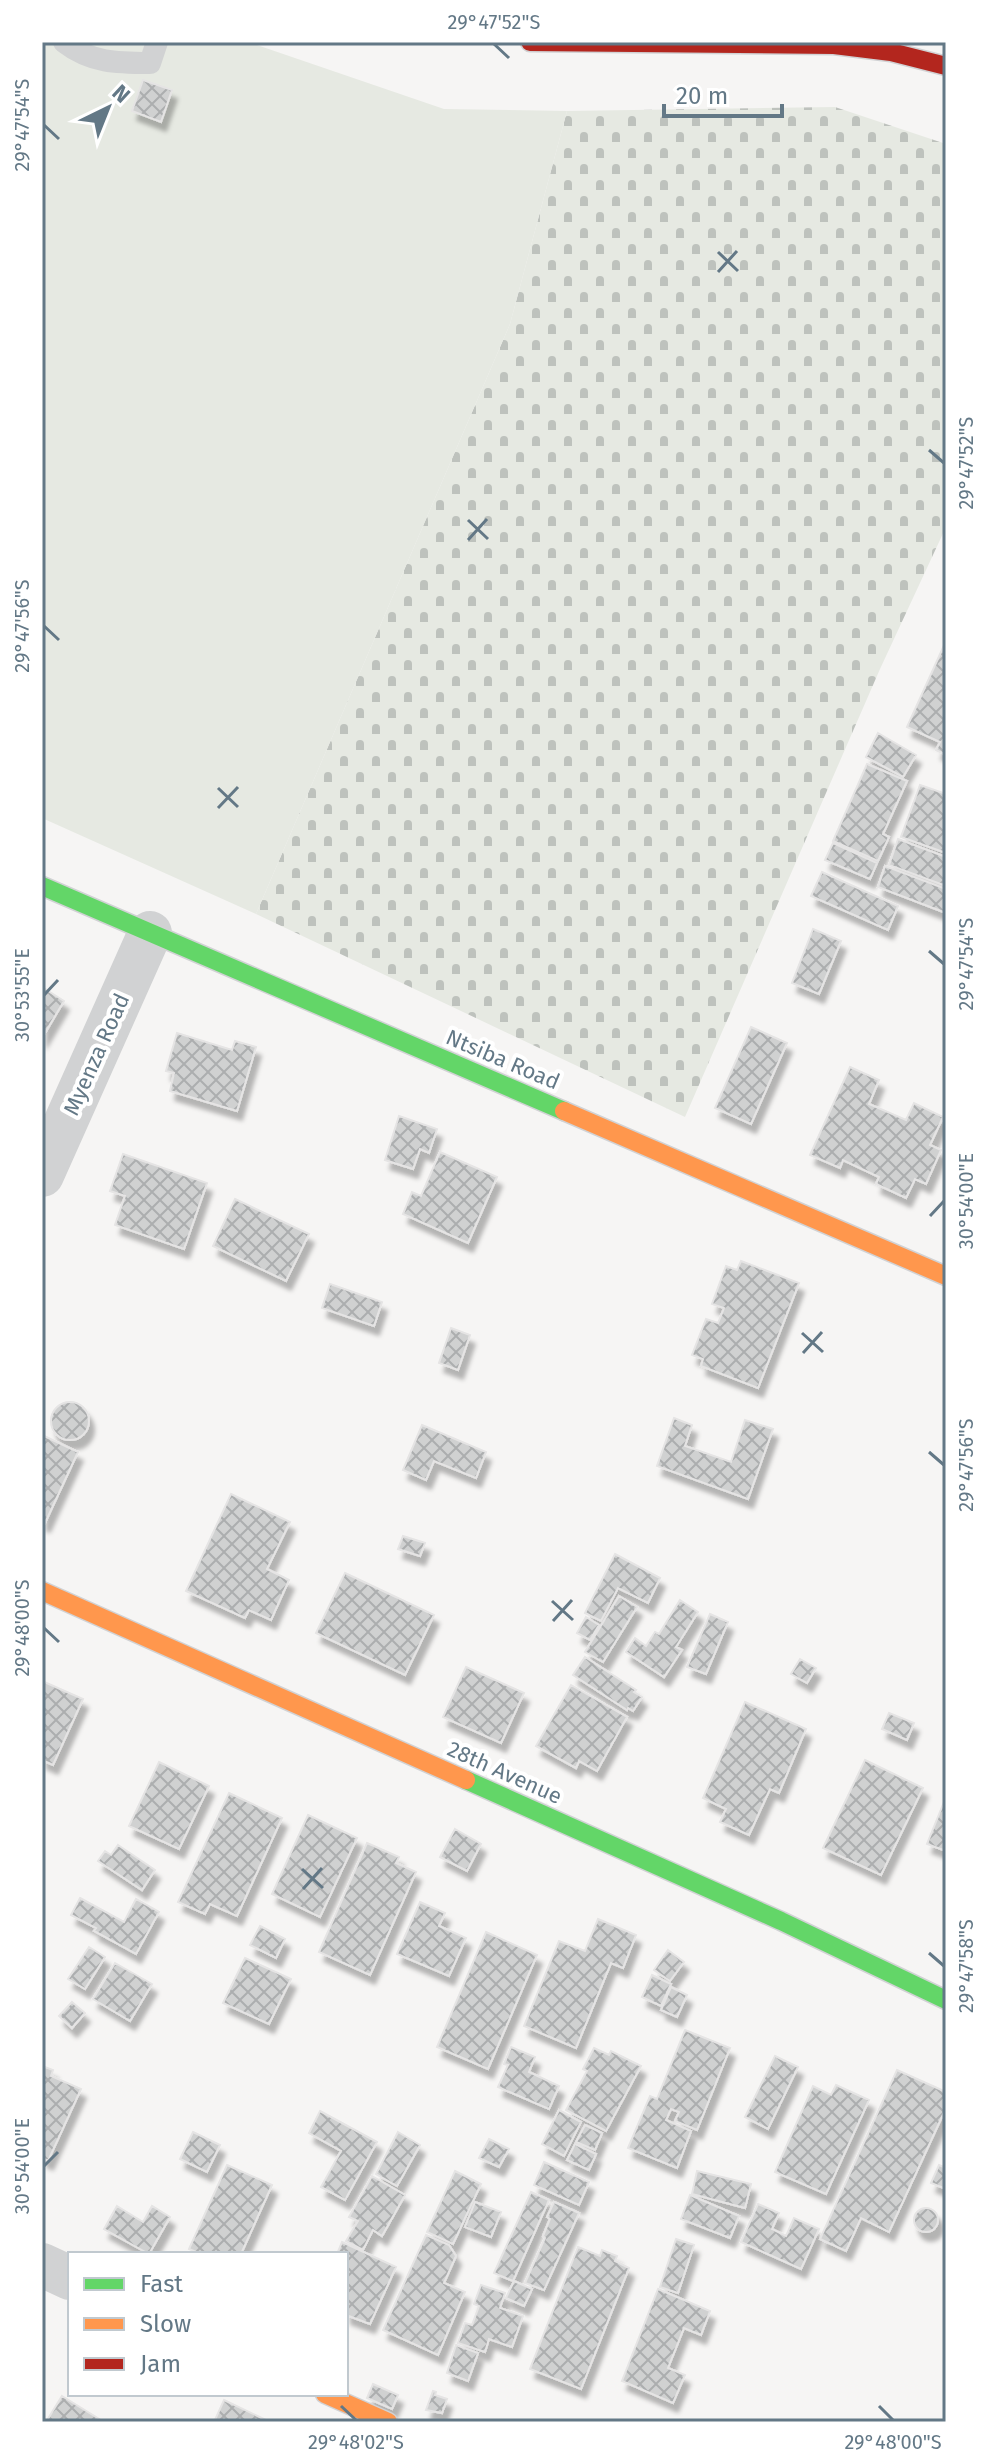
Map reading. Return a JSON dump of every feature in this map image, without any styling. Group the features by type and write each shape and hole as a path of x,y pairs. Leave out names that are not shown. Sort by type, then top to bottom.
{"street":[{"path":"530,42 834,45 875,48 946,66"},
{"name":"Ntsiba Road","path":"42,886 946,1276"},
{"name":"Myenza Road","path":"42,1175 150,933"},
{"name":"28th Avenue","path":"42,1591 781,1921 946,2000"},
{"path":"42,2265 68,2277"},
{"path":"330,2396 388,2422"}],"lane":[{"path":"64,42 81,55 119,63 150,63 157,42"}],"green space":[{"path":"42,42 248,42 444,109 567,111 510,324 256,914 42,818"},
{"path":"835,107 946,144 946,527 880,669 685,1117 256,914 510,324 567,111"}],"building":[{"path":"143,80 172,90 161,122 132,111"},
{"path":"946,641 946,755 936,750 940,742 907,727"},
{"path":"878,733 916,755 903,777 866,757"},
{"path":"867,764 907,781 883,834 889,837 878,861 833,841"},
{"path":"920,785 946,794 946,853 901,837"},
{"path":"898,839 946,857 946,886 889,865"},
{"path":"833,843 877,863 870,879 825,860"},
{"path":"885,866 946,889 946,913 878,887"},
{"path":"822,872 898,906 888,930 811,896"},
{"path":"813,929 841,941 819,994 792,983"},
{"path":"42,987 64,1001 42,1038"},
{"path":"751,1027 787,1043 751,1124 715,1108"},
{"path":"177,1033 232,1050 235,1041 256,1047 237,1111 170,1091 174,1073 166,1071"},
{"path":"850,1067 879,1080 869,1104 906,1120 914,1103 943,1117 930,1145 941,1150 926,1184 915,1179 906,1198 876,1184 879,1177 843,1160 840,1168 810,1155"},
{"path":"399,1116 437,1129 429,1153 420,1149 413,1169 385,1160"},
{"path":"440,1152 497,1177 468,1243 403,1214 412,1192 421,1196"},
{"path":"123,1154 207,1183 184,1249 115,1225 125,1196 110,1191"},
{"path":"235,1199 309,1234 286,1281 213,1246"},
{"path":"741,1261 799,1283 758,1388 701,1366 703,1359 692,1355 706,1319 718,1323 724,1308 712,1304 726,1266 737,1270"},
{"path":"330,1284 382,1302 374,1326 322,1308"},
{"path":"451,1328 470,1335 458,1370 439,1363"},
{"path":"70,1402 84,1407 89,1421 84,1435 70,1440 56,1435 51,1421 56,1407"},
{"path":"674,1418 692,1425 685,1446 731,1462 745,1420 773,1429 748,1499 657,1466"},
{"path":"422,1425 486,1452 476,1478 434,1461 426,1480 403,1470"},
{"path":"42,1435 78,1452 45,1523 42,1522"},
{"path":"231,1494 290,1522 267,1569 289,1580 271,1620 249,1610 245,1618 186,1591"},
{"path":"403,1536 425,1543 420,1556 398,1549"},
{"path":"615,1554 660,1578 648,1603 618,1588 601,1621 585,1613"},
{"path":"345,1573 434,1615 405,1675 316,1633"},
{"path":"619,1596 637,1607 603,1662 585,1652"},
{"path":"680,1600 698,1612 676,1647 682,1650 664,1677 626,1652 635,1638 646,1646 655,1632 659,1634"},
{"path":"710,1614 728,1622 706,1674 687,1667"},
{"path":"586,1617 599,1625 590,1640 577,1633"},
{"path":"585,1657 636,1690 634,1692 642,1697 633,1711 573,1675"},
{"path":"800,1659 816,1668 807,1683 791,1674"},
{"path":"466,1667 524,1693 501,1743 443,1717"},
{"path":"42,1681 83,1699 53,1765 42,1760"},
{"path":"571,1685 627,1717 597,1771 579,1761 576,1768 536,1746"},
{"path":"745,1702 806,1729 779,1793 770,1789 749,1835 720,1822 726,1809 703,1798"},
{"path":"889,1713 914,1723 907,1740 882,1729"},
{"path":"865,1760 923,1788 881,1875 823,1848"},
{"path":"159,1762 209,1786 179,1849 129,1826"},
{"path":"229,1793 282,1818 237,1916 210,1904 205,1914 178,1902"},
{"path":"946,1797 946,1851 927,1844"},
{"path":"308,1815 357,1838 320,1917 272,1894"},
{"path":"455,1829 481,1844 467,1871 440,1857"},
{"path":"367,1843 399,1857 396,1863 416,1872 370,1975 319,1952"},
{"path":"118,1845 155,1870 142,1890 98,1861 105,1851 111,1855"},
{"path":"80,1898 124,1922 136,1899 159,1912 136,1954 71,1915"},
{"path":"420,1902 445,1913 439,1926 466,1938 449,1976 397,1954"},
{"path":"598,1919 636,1935 623,1968 611,1963 576,2048 524,2026 559,1941 585,1951"},
{"path":"260,1926 285,1939 276,1958 250,1945"},
{"path":"486,1932 537,1955 488,2069 437,2047"},
{"path":"89,1947 105,1957 85,1989 68,1979"},
{"path":"668,1950 684,1962 670,1981 654,1970"},
{"path":"245,1958 291,1979 269,2024 223,2003"},
{"path":"115,1963 152,1984 130,2021 93,1999"},
{"path":"652,1975 671,1984 661,2006 642,1997"},
{"path":"671,1987 687,1995 677,2017 661,2010"},
{"path":"72,2002 85,2013 72,2028 59,2016"},
{"path":"685,2030 730,2048 697,2130 675,2121 679,2112 671,2109 666,2120 691,2131 677,2168 628,2148 650,2096 657,2099"},
{"path":"511,2047 535,2057 529,2072 559,2086 549,2109 498,2087 508,2065 504,2064"},
{"path":"594,2048 609,2055 611,2051 641,2066 606,2131 566,2110 587,2071 583,2069"},
{"path":"775,2056 798,2067 768,2129 745,2117"},
{"path":"42,2066 53,2070 51,2076 81,2089 48,2161 42,2158"},
{"path":"897,2070 946,2092 946,2108 889,2232 861,2218 846,2251 820,2239"},
{"path":"836,2085 869,2100 826,2194 775,2172 813,2086 831,2095"},
{"path":"559,2110 581,2122 564,2156 542,2144"},
{"path":"320,2111 377,2142 345,2200 321,2187 341,2151 309,2133"},
{"path":"585,2125 602,2133 595,2150 576,2142"},
{"path":"193,2132 220,2145 207,2172 180,2159"},
{"path":"398,2132 420,2145 397,2186 376,2174"},
{"path":"489,2139 509,2149 499,2167 479,2158"},
{"path":"575,2144 596,2154 589,2170 567,2160"},
{"path":"544,2162 589,2182 579,2205 534,2185"},
{"path":"227,2165 272,2185 242,2252 196,2252 189,2249"},
{"path":"939,2165 946,2168 946,2189 931,2183"},
{"path":"455,2171 481,2184 453,2244 427,2232"},
{"path":"697,2171 751,2184 745,2208 692,2194"},
{"path":"372,2176 405,2195 382,2236 373,2230 363,2250 346,2241 358,2221 349,2217"},
{"path":"531,2192 549,2200 513,2281 494,2273"},
{"path":"690,2195 739,2216 730,2238 681,2219"},
{"path":"475,2202 501,2212 491,2237 465,2227"},
{"path":"554,2202 579,2213 544,2290 525,2283 545,2238 543,2236 550,2219 547,2217"},
{"path":"758,2204 779,2213 772,2229 786,2236 794,2218 819,2229 801,2269 741,2242"},
{"path":"117,2206 143,2222 152,2206 170,2217 150,2252 104,2229"},
{"path":"926,2208 937,2215 938,2220 931,2231 926,2232 915,2225 914,2220 921,2209"},
{"path":"426,2235 449,2245 456,2256 444,2283 465,2292 438,2355 383,2330"},
{"path":"676,2239 694,2245 678,2293 660,2287"},
{"path":"342,2242 396,2267 370,2324 348,2316 348,2252 338,2252"},
{"path":"578,2247 600,2256 602,2250 617,2256 615,2261 629,2268 581,2389 530,2369"},
{"path":"514,2281 532,2289 524,2306 506,2298"},
{"path":"481,2285 505,2293 500,2308 523,2316 512,2347 489,2339 485,2352 458,2343 465,2323 472,2325 479,2306 474,2304"},
{"path":"658,2289 710,2311 701,2335 684,2328 668,2368 685,2375 673,2403 622,2381"},
{"path":"456,2345 478,2353 468,2381 447,2373"},
{"path":"373,2384 398,2395 392,2409 367,2398"},
{"path":"433,2391 435,2395 447,2399 442,2413 426,2410"},
{"path":"62,2396 104,2422 46,2422"},
{"path":"224,2400 270,2422 214,2422"}],"traffic: fast":[{"path":"42,886 564,1111"},
{"path":"466,1780 781,1921 946,2000"}],"traffic: slow":[{"path":"564,1111 946,1276"},
{"path":"42,1591 466,1780"},
{"path":"330,2396 388,2422"}],"traffic: jam":[{"path":"530,42 834,45 891,52 946,66"}]}
